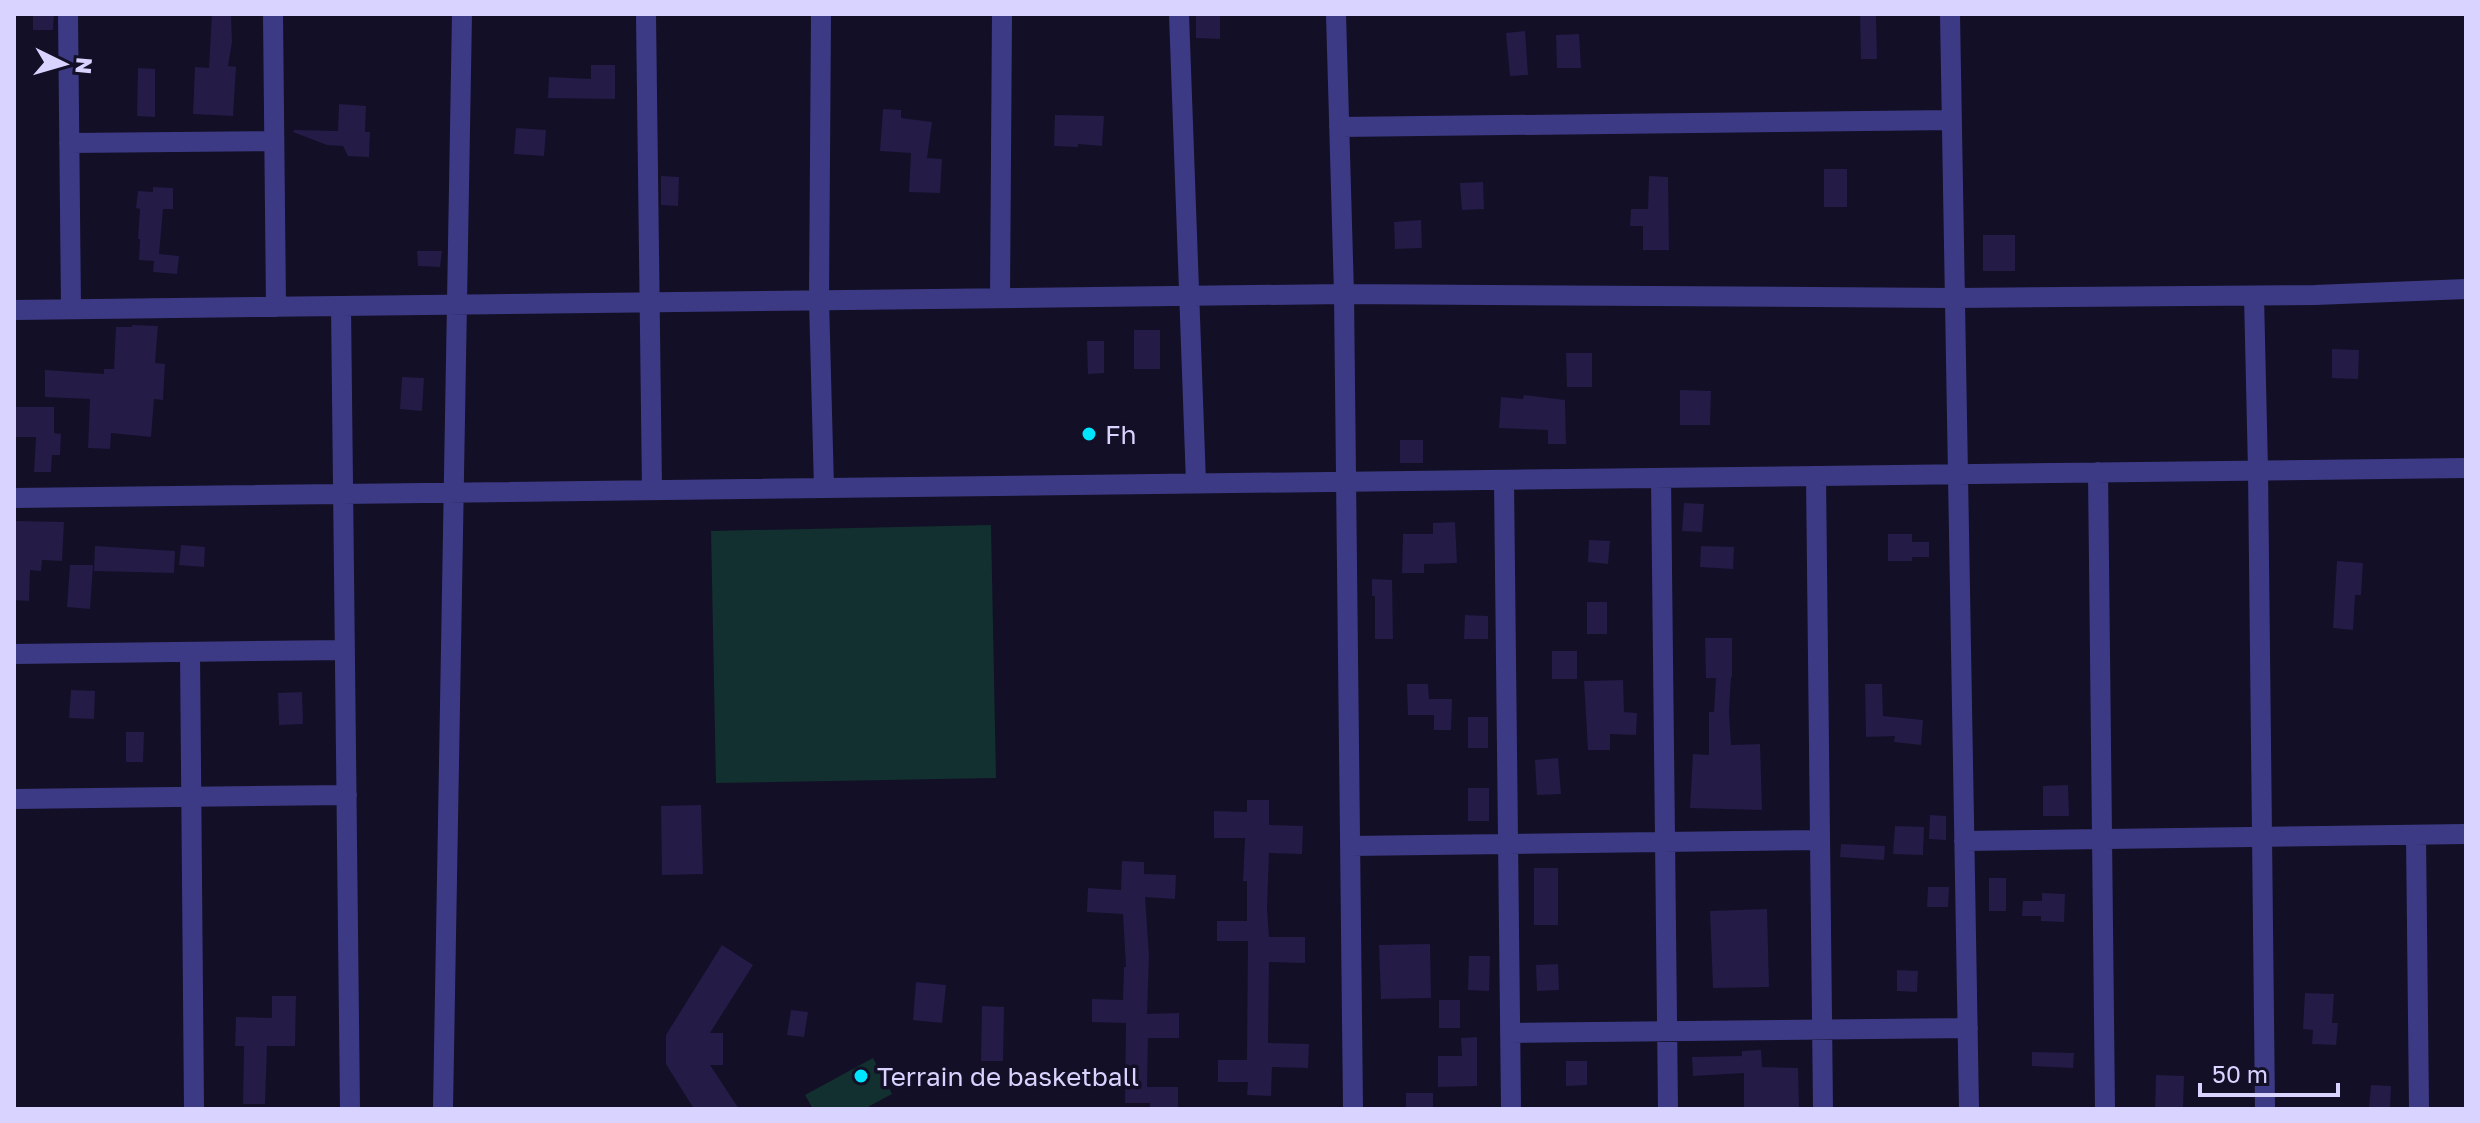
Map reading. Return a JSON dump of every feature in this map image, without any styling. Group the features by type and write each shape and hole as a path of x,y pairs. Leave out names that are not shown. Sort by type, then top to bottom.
{"street":[{"path":"68,14 71,309"},
{"path":"273,14 276,307"},
{"path":"443,1109 462,14"},
{"path":"646,14 652,490"},
{"path":"821,14 819,300 824,488"},
{"path":"1000,298 1002,14"},
{"path":"1179,14 1196,483"},
{"path":"1336,14 1344,294 1353,1109"},
{"path":"1950,14 1969,1109"},
{"path":"1339,127 1952,120"},
{"path":"69,143 274,141"},
{"path":"14,310 1344,294 1955,298 2254,296 2466,289"},
{"path":"2254,296 2265,1109"},
{"path":"341,306 350,1109"},
{"path":"14,498 2466,468"},
{"path":"2098,472 2105,1109"},
{"path":"1816,476 1823,1109"},
{"path":"1661,478 1668,1109"},
{"path":"1504,480 1511,1109"},
{"path":"14,654 345,650"},
{"path":"190,652 194,1109"},
{"path":"14,799 347,795"},
{"path":"1964,841 2466,834"},
{"path":"2416,835 2419,1109"},
{"path":"1350,846 1820,840"},
{"path":"1510,1033 1968,1028"}],"green space":[{"path":"991,525 996,778 716,783 711,531"},
{"name":"Terrain de basketball","path":"873,1058 892,1094 864,1109 813,1109 805,1095"}],"building":[{"path":"33,14 54,14 53,30 33,30"},
{"path":"212,14 231,14 232,42 228,66 236,67 233,116 193,114 195,67 209,68"},
{"path":"1196,14 1220,14 1220,39 1196,38"},
{"path":"1860,14 1876,14 1877,59 1861,59"},
{"path":"1525,31 1528,75 1510,76 1506,33"},
{"path":"1579,34 1581,68 1557,68 1556,35"},
{"path":"591,65 615,65 615,99 548,98 549,77 591,79"},
{"path":"138,68 155,69 155,117 137,116"},
{"path":"339,104 366,106 365,132 370,132 369,157 348,156 343,146 327,145 293,132 338,131"},
{"path":"883,109 901,110 901,118 932,122 927,158 942,159 940,193 909,192 911,153 880,151"},
{"path":"1055,115 1104,116 1102,146 1054,146"},
{"path":"516,128 546,130 544,156 514,154"},
{"path":"1824,169 1847,169 1847,207 1824,207"},
{"path":"661,176 679,177 678,206 661,205"},
{"path":"1649,176 1668,177 1669,250 1643,250 1643,226 1630,226 1631,209 1648,209"},
{"path":"1483,182 1484,209 1462,210 1460,183"},
{"path":"153,187 173,188 173,209 163,209 159,254 179,256 177,274 153,272 154,261 139,260 138,191 153,192"},
{"path":"1421,220 1422,248 1395,249 1394,222"},
{"path":"1983,235 2015,235 2015,271 1983,271"},
{"path":"417,251 442,251 440,267 418,266"},
{"path":"158,326 155,363 165,364 163,400 154,399 151,437 111,433 110,449 88,448 90,399 45,397 45,370 104,374 104,369 114,369 116,327"},
{"path":"1134,330 1160,330 1160,369 1134,369"},
{"path":"1087,341 1104,341 1104,373 1088,374"},
{"path":"2332,349 2359,350 2358,379 2332,378"},
{"path":"1566,353 1592,353 1592,387 1567,387"},
{"path":"402,377 424,378 422,411 400,409"},
{"path":"1680,390 1711,391 1710,425 1680,425"},
{"path":"1524,395 1565,400 1566,444 1548,444 1548,430 1499,428 1501,397 1523,399"},
{"path":"14,407 54,407 54,433 61,434 60,455 52,455 51,472 34,472 36,437 14,437"},
{"path":"1400,440 1423,440 1423,463 1400,463"},
{"path":"1684,503 1704,504 1702,532 1682,531"},
{"path":"16,521 64,522 62,561 42,560 41,571 30,570 29,601 14,600"},
{"path":"1455,522 1457,563 1424,564 1424,573 1402,573 1403,534 1433,534 1433,523"},
{"path":"1888,534 1912,534 1912,542 1929,542 1929,557 1888,561"},
{"path":"1589,540 1610,541 1608,564 1588,562"},
{"path":"181,545 205,547 204,567 179,565"},
{"path":"95,546 175,551 174,573 94,571"},
{"path":"1701,546 1734,547 1733,569 1700,567"},
{"path":"2337,561 2363,563 2361,595 2355,595 2353,630 2333,628"},
{"path":"70,565 93,565 90,609 67,607"},
{"path":"1372,579 1392,580 1393,639 1375,639"},
{"path":"1587,602 1607,602 1607,634 1587,634"},
{"path":"1465,615 1488,616 1488,639 1464,639"},
{"path":"1705,638 1732,638 1731,745 1760,744 1762,810 1690,808 1693,754 1709,755 1709,712 1714,712 1716,678 1706,678"},
{"path":"1552,651 1577,651 1577,679 1552,679"},
{"path":"1623,680 1624,712 1637,713 1636,735 1610,734 1610,750 1588,750 1584,681"},
{"path":"1407,684 1428,684 1429,699 1452,699 1451,730 1434,730 1434,715 1408,715"},
{"path":"1865,684 1882,684 1883,716 1923,720 1921,745 1894,742 1895,736 1866,737"},
{"path":"71,690 95,691 94,719 69,718"},
{"path":"302,692 303,724 279,725 278,693"},
{"path":"1468,717 1488,717 1488,748 1468,748"},
{"path":"126,732 144,732 143,762 126,762"},
{"path":"1558,758 1561,794 1537,795 1535,760"},
{"path":"2068,785 2069,816 2043,816 2043,786"},
{"path":"1468,788 1489,788 1489,821 1468,821"},
{"path":"1247,800 1269,800 1269,825 1303,826 1302,854 1269,853 1269,937 1305,937 1305,963 1269,962 1268,1043 1309,1044 1308,1068 1272,1067 1271,1096 1247,1095 1248,1082 1218,1082 1218,1060 1247,1060 1248,941 1217,941 1217,921 1247,921 1247,881 1243,881 1245,838 1214,838 1214,811 1247,812"},
{"path":"701,805 703,874 662,875 661,806"},
{"path":"1930,815 1946,816 1946,840 1929,839"},
{"path":"1895,826 1924,827 1923,855 1893,854"},
{"path":"1841,844 1885,846 1884,860 1840,857"},
{"path":"1122,861 1144,862 1144,874 1176,875 1175,899 1145,897 1149,956 1147,1014 1179,1013 1179,1038 1148,1038 1147,1087 1178,1087 1178,1109 1150,1109 1150,1103 1125,1103 1126,1023 1092,1022 1092,999 1123,1000 1126,967 1123,914 1087,912 1088,888 1121,890"},
{"path":"1534,868 1558,868 1558,925 1534,925"},
{"path":"1989,878 2006,878 2006,911 1989,911"},
{"path":"1928,887 1949,887 1948,907 1927,907"},
{"path":"2042,893 2065,894 2064,922 2041,921 2041,916 2022,916 2023,901 2042,901"},
{"path":"1767,909 1769,987 1713,988 1710,911"},
{"path":"1430,944 1431,998 1381,999 1379,945"},
{"path":"722,945 753,965 710,1033 723,1033 723,1065 710,1065 739,1109 694,1109 666,1064 666,1035"},
{"path":"1469,956 1490,956 1489,991 1468,990"},
{"path":"1558,964 1559,990 1537,991 1536,965"},
{"path":"1897,970 1918,971 1917,992 1897,991"},
{"path":"916,982 946,985 942,1023 913,1020"},
{"path":"2305,993 2334,994 2332,1023 2338,1023 2336,1045 2312,1044 2313,1030 2303,1029"},
{"path":"272,996 296,996 295,1046 267,1046 265,1104 243,1104 244,1046 235,1046 236,1017 272,1018"},
{"path":"1439,1000 1460,1000 1460,1028 1439,1028"},
{"path":"982,1006 1004,1007 1003,1061 981,1061"},
{"path":"791,1010 808,1012 804,1037 787,1035"},
{"path":"1477,1037 1477,1086 1438,1087 1438,1056 1462,1056 1461,1038"},
{"path":"1761,1050 1762,1067 1798,1068 1799,1109 1744,1108 1744,1073 1693,1076 1692,1057 1742,1056 1742,1051"},
{"path":"2032,1052 2074,1053 2073,1068 2032,1066"},
{"path":"1566,1061 1587,1061 1587,1085 1566,1086"},
{"path":"2156,1075 2184,1076 2183,1109 2155,1109"},
{"path":"2371,1085 2391,1086 2390,1109 2369,1108"},
{"path":"1406,1093 1433,1093 1433,1109 1406,1109"}],"place":[{"name":"Fh","path":"1089,434"},
{"name":"Terrain de basketball","path":"861,1076"}]}
